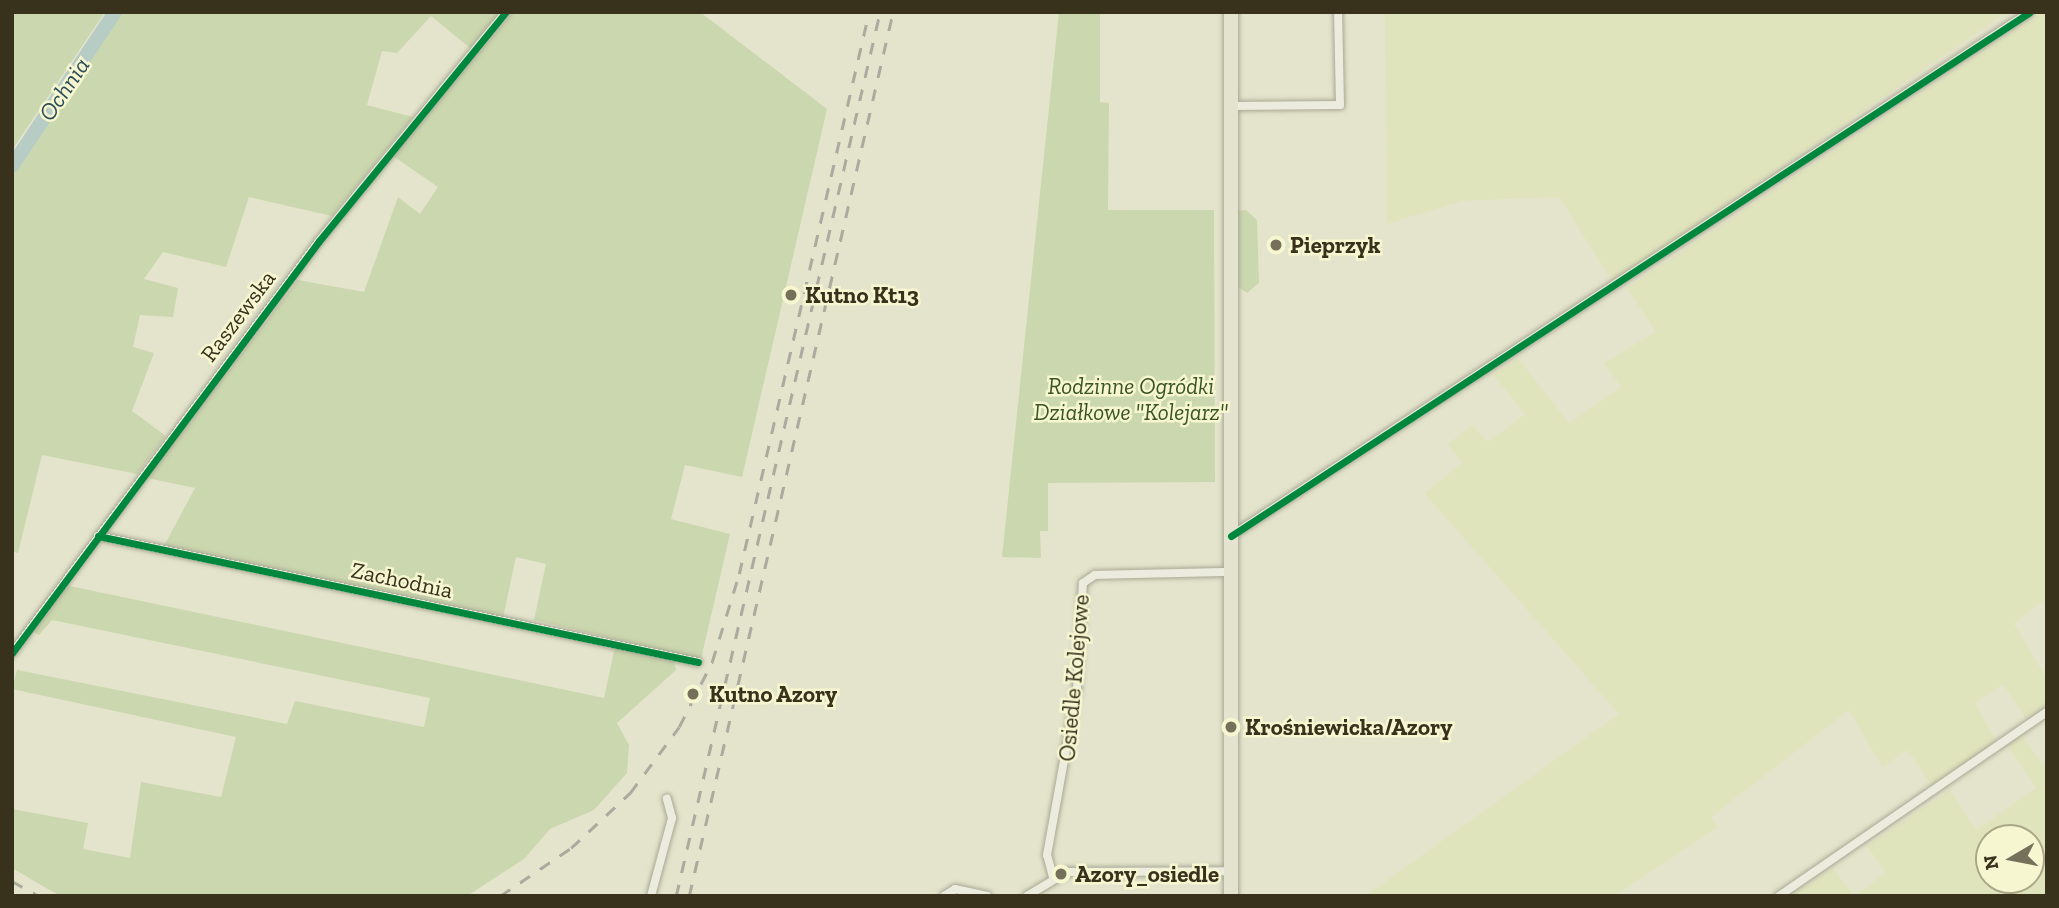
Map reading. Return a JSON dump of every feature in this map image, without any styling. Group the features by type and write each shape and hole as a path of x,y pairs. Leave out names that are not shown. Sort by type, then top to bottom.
{"main road":[{"path":"1231,12 1231,896"}],"street":[{"name":"Raszewska","path":"12,653 319,241 506,12"},
{"path":"1231,106 1340,105 1338,12"},
{"path":"1231,536 2030,12"},
{"name":"Zachodnia","path":"98,536 698,662"},
{"name":"Osiedle Kolejowe","path":"1053,877 1047,855 1076,689 1083,583 1095,575 1230,572"},
{"path":"1779,896 2047,712"},
{"path":"651,896 672,818 667,799"},
{"path":"1027,896 1053,877 1081,871 1231,871"},
{"path":"944,896 954,889 987,896"}],"green space":[{"path":"12,12 105,12 12,150"},
{"path":"123,12 500,12 470,48 431,16 397,53 382,51 367,105 413,117 332,216 249,197 226,267 163,252 144,279 178,288 173,317 140,315 133,347 154,353 132,411 166,436 137,474 42,455 18,553 12,551 12,176"},
{"path":"513,12 700,12 827,109 742,477 685,465 671,519 730,534 701,659 534,620 546,564 516,557 503,618 163,548 195,488 147,478 298,280 364,292 398,197 420,214 438,187 393,156"},
{"name":"Rodzinne Ogródki Działkowe \"Kolejarz\"","path":"1059,12 1100,12 1100,102 1109,103 1108,210 1214,210 1215,482 1048,483 1048,531 1040,531 1041,558 1002,557"},
{"path":"1385,12 2007,12 1613,282 1559,197 1462,201 1387,224"},
{"path":"2042,12 2047,12 2047,597 2014,624 2047,679 2047,706 2026,719 2003,684 1975,703 1997,742 1933,788 1908,750 1882,767 1849,710 1711,817 1718,827 1614,896 1365,896 1619,714 1424,493 1462,463 1448,444 1472,425 1488,442 1525,414 1493,374 1518,358 1569,423 1621,387 1604,363 1656,332 1627,288"},
{"path":"1246,210 1257,220 1259,283 1247,293 1237,286 1238,211"},
{"path":"65,585 604,698 615,647 662,656 674,661 676,670 617,723 629,745 627,773 594,810 550,829 524,859 467,896 60,896 12,868 12,809 88,823 83,849 130,858 141,782 221,797 236,737 12,689 17,670 287,724 295,701 424,727 430,698 52,620 39,635 32,631"},
{"path":"2022,735 2047,770 2047,896 1854,896 1886,873 1867,846 1950,790 1975,828 1975,894 2045,894 2045,824 1985,824 2036,788 2008,745"},
{"path":"1833,868 1854,896 1790,896"}],"waterway":[{"name":"Ochnia","path":"12,166 115,12"}],"railway":[{"path":"500,896 571,848 630,793 679,727 712,662 739,574 869,12"},
{"path":"676,896 880,12"},
{"path":"689,896 893,12"},
{"path":"12,881 39,896"}],"cycle path":[{"path":"12,653 319,241 506,12"},
{"path":"1231,536 2030,12"},
{"path":"98,536 698,662"}],"place":[{"name":"Pieprzyk","path":"1276,245"},
{"name":"Kutno Kt13","path":"791,295"},
{"name":"Kutno Azory","path":"693,694"},
{"name":"Krośniewicka/Azory","path":"1231,727"},
{"name":"Azory_osiedle","path":"1061,874"}]}
